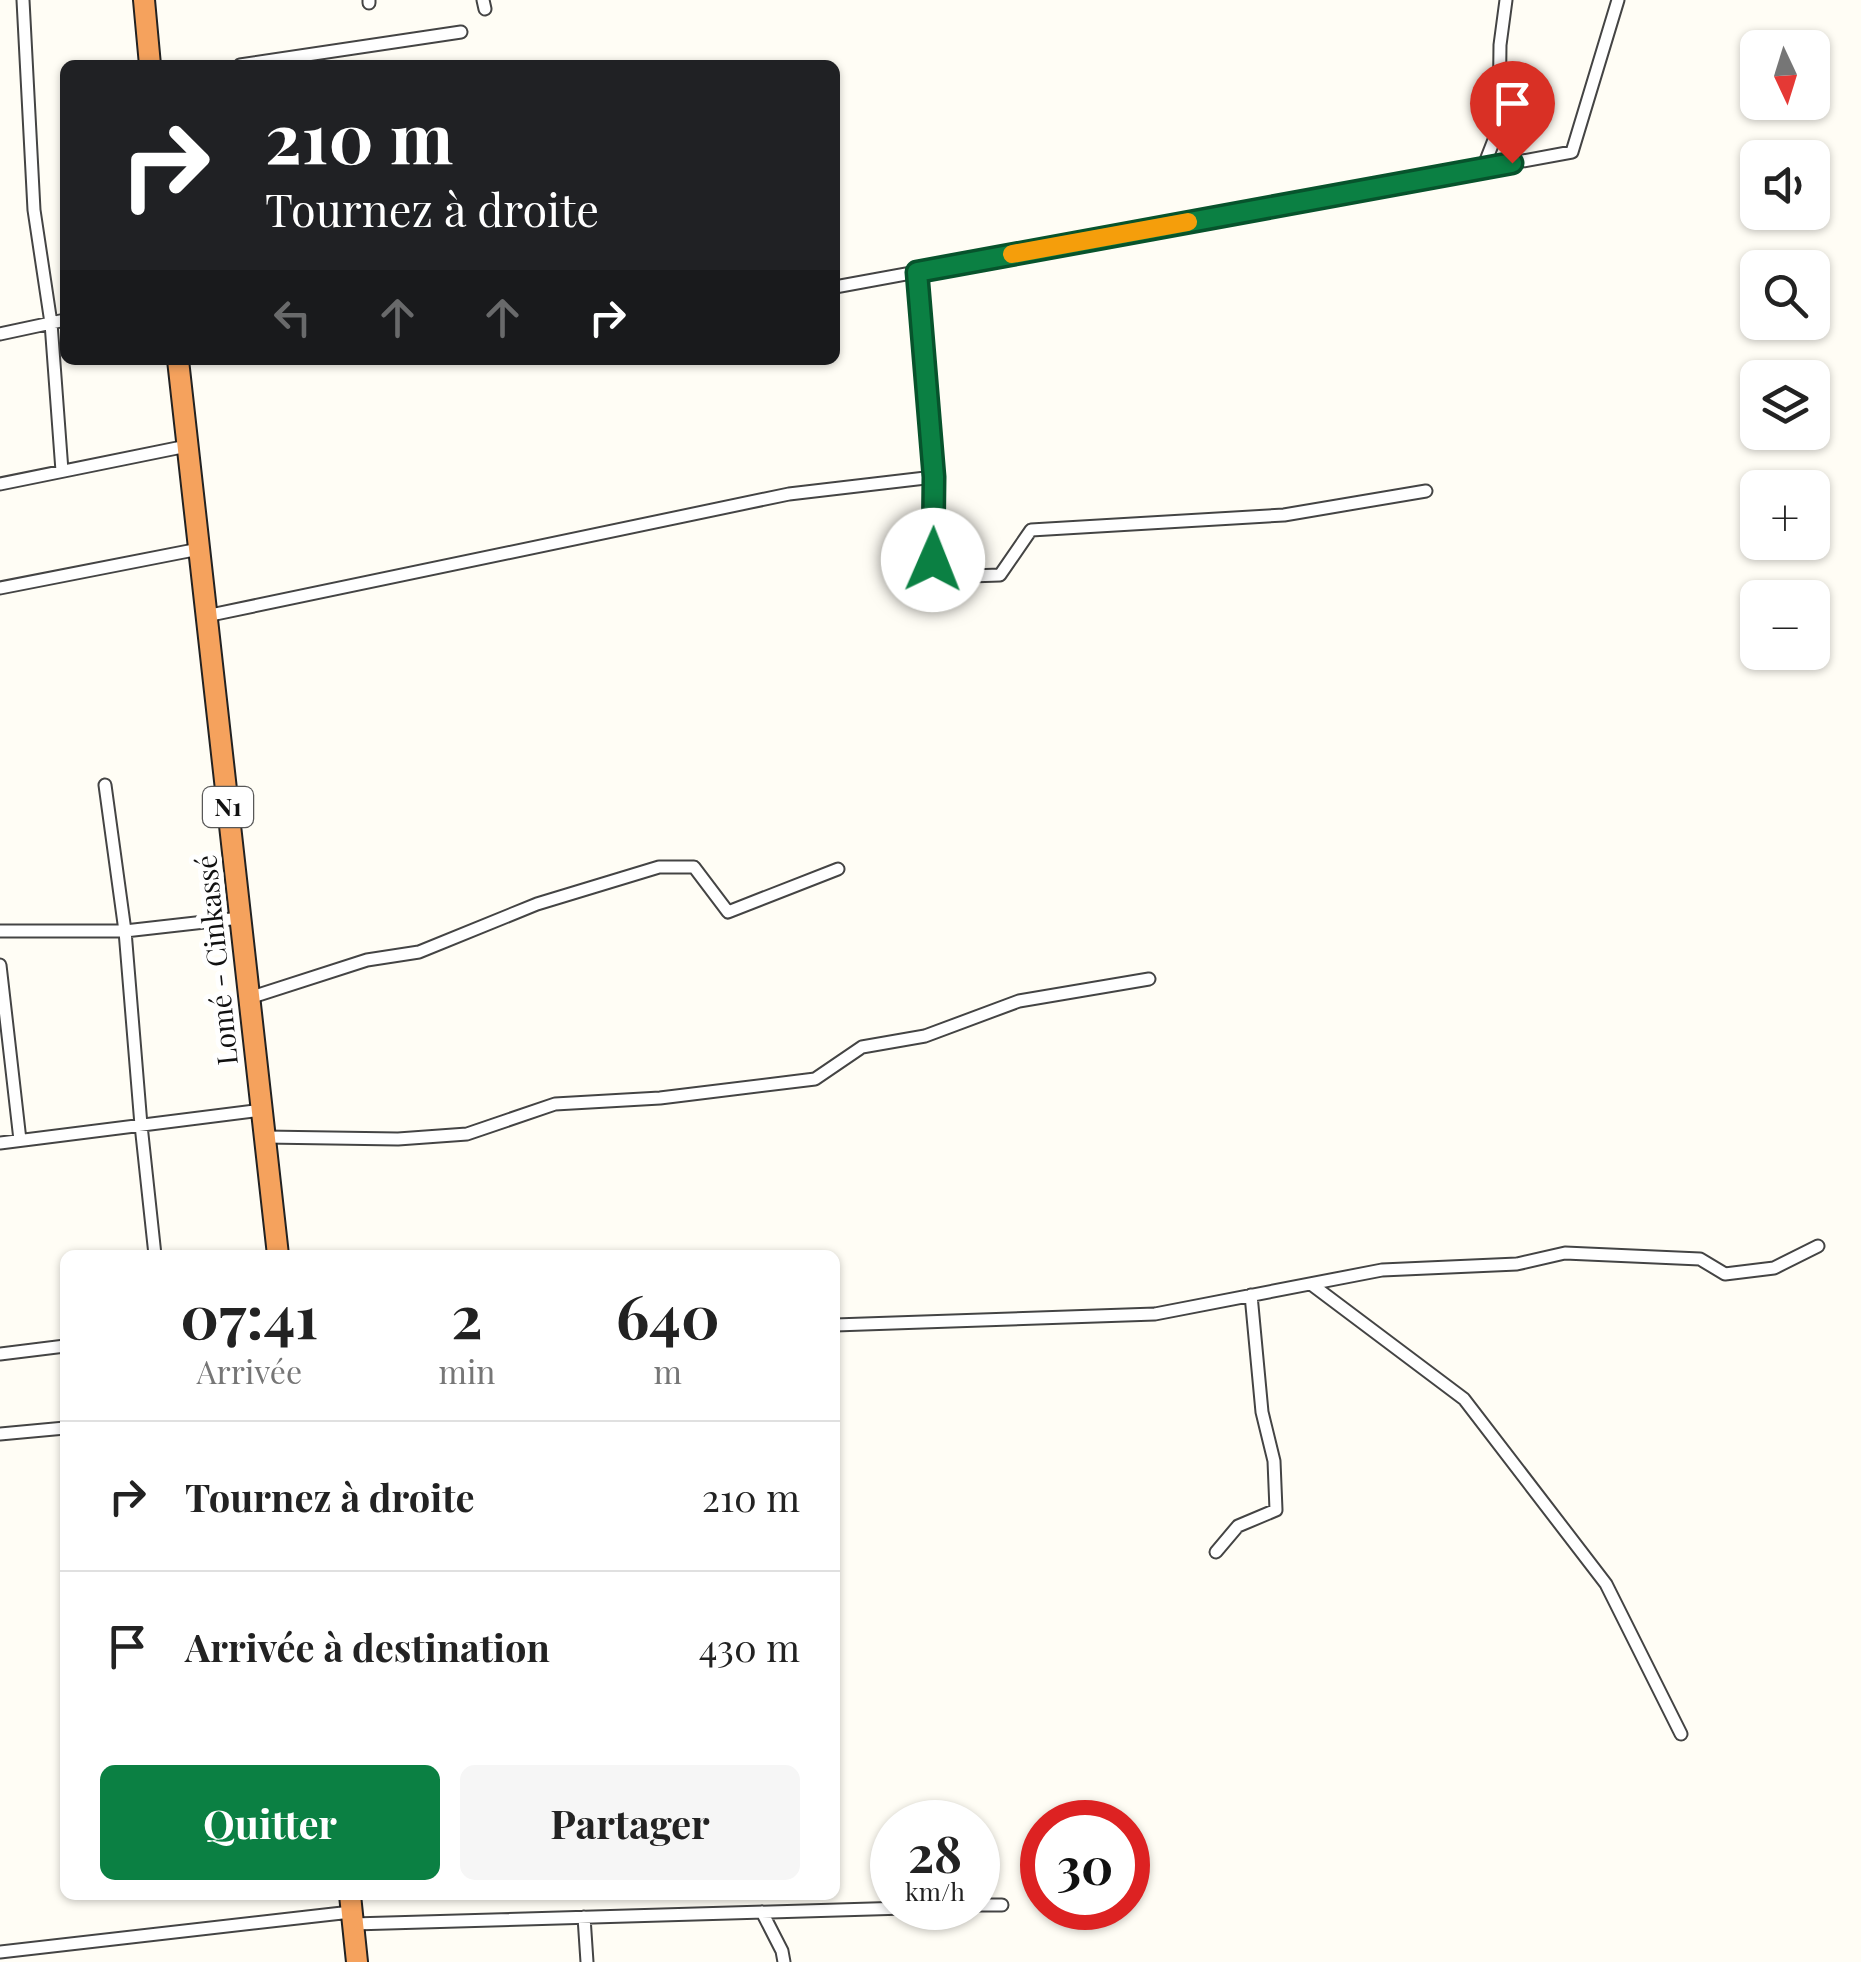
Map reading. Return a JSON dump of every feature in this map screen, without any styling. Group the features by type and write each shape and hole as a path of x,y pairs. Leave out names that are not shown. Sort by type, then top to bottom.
{"highway":[{"path":"144,0 150,60"},
{"name":"Lomé - Cinkassé","path":"179,365 277,1250"},
{"path":"351,1910 358,1962"}],"street":[{"path":"23,0 34,210 51,322 62,471"},
{"path":"1482,168 1499,128 1500,45 1506,0"},
{"path":"840,286 1572,152 1618,0"},
{"path":"273,60 461,32"},
{"path":"917,272 934,477 933,560 940,576 1000,575 1031,530 1284,515 1426,491"},
{"path":"0,334 60,321"},
{"path":"0,484 187,446"},
{"path":"206,616 789,494 934,477"},
{"path":"0,588 199,550"},
{"path":"105,785 125,931 154,1250"},
{"path":"249,998 367,960 420,952 537,904 659,867 694,867 728,912 838,868"},
{"path":"0,931 125,931 240,918"},
{"path":"0,966 4,1032 20,1140"},
{"path":"264,1137 398,1139 467,1134 555,1104 660,1098 815,1079 862,1046 925,1036 1020,1001 1148,979"},
{"path":"0,1143 262,1110"},
{"path":"840,1326 1155,1314 1382,1270 1517,1264 1565,1253 1700,1259 1724,1274 1774,1268 1818,1246"},
{"path":"1311,1284 1464,1399 1606,1584 1681,1734"},
{"path":"1216,1552 1238,1526 1276,1510 1274,1461 1262,1412 1251,1295"},
{"path":"0,1354 60,1347"},
{"path":"0,1434 60,1428"},
{"path":"0,1952 351,1910 584,1917 870,1909"},
{"path":"762,1912 784,1962"},
{"path":"584,1917 586,1962"}],"slow traffic":[{"path":"1012,254 1188,222"}],"route":[{"path":"933,560 934,477 917,272 1512,163"}]}
